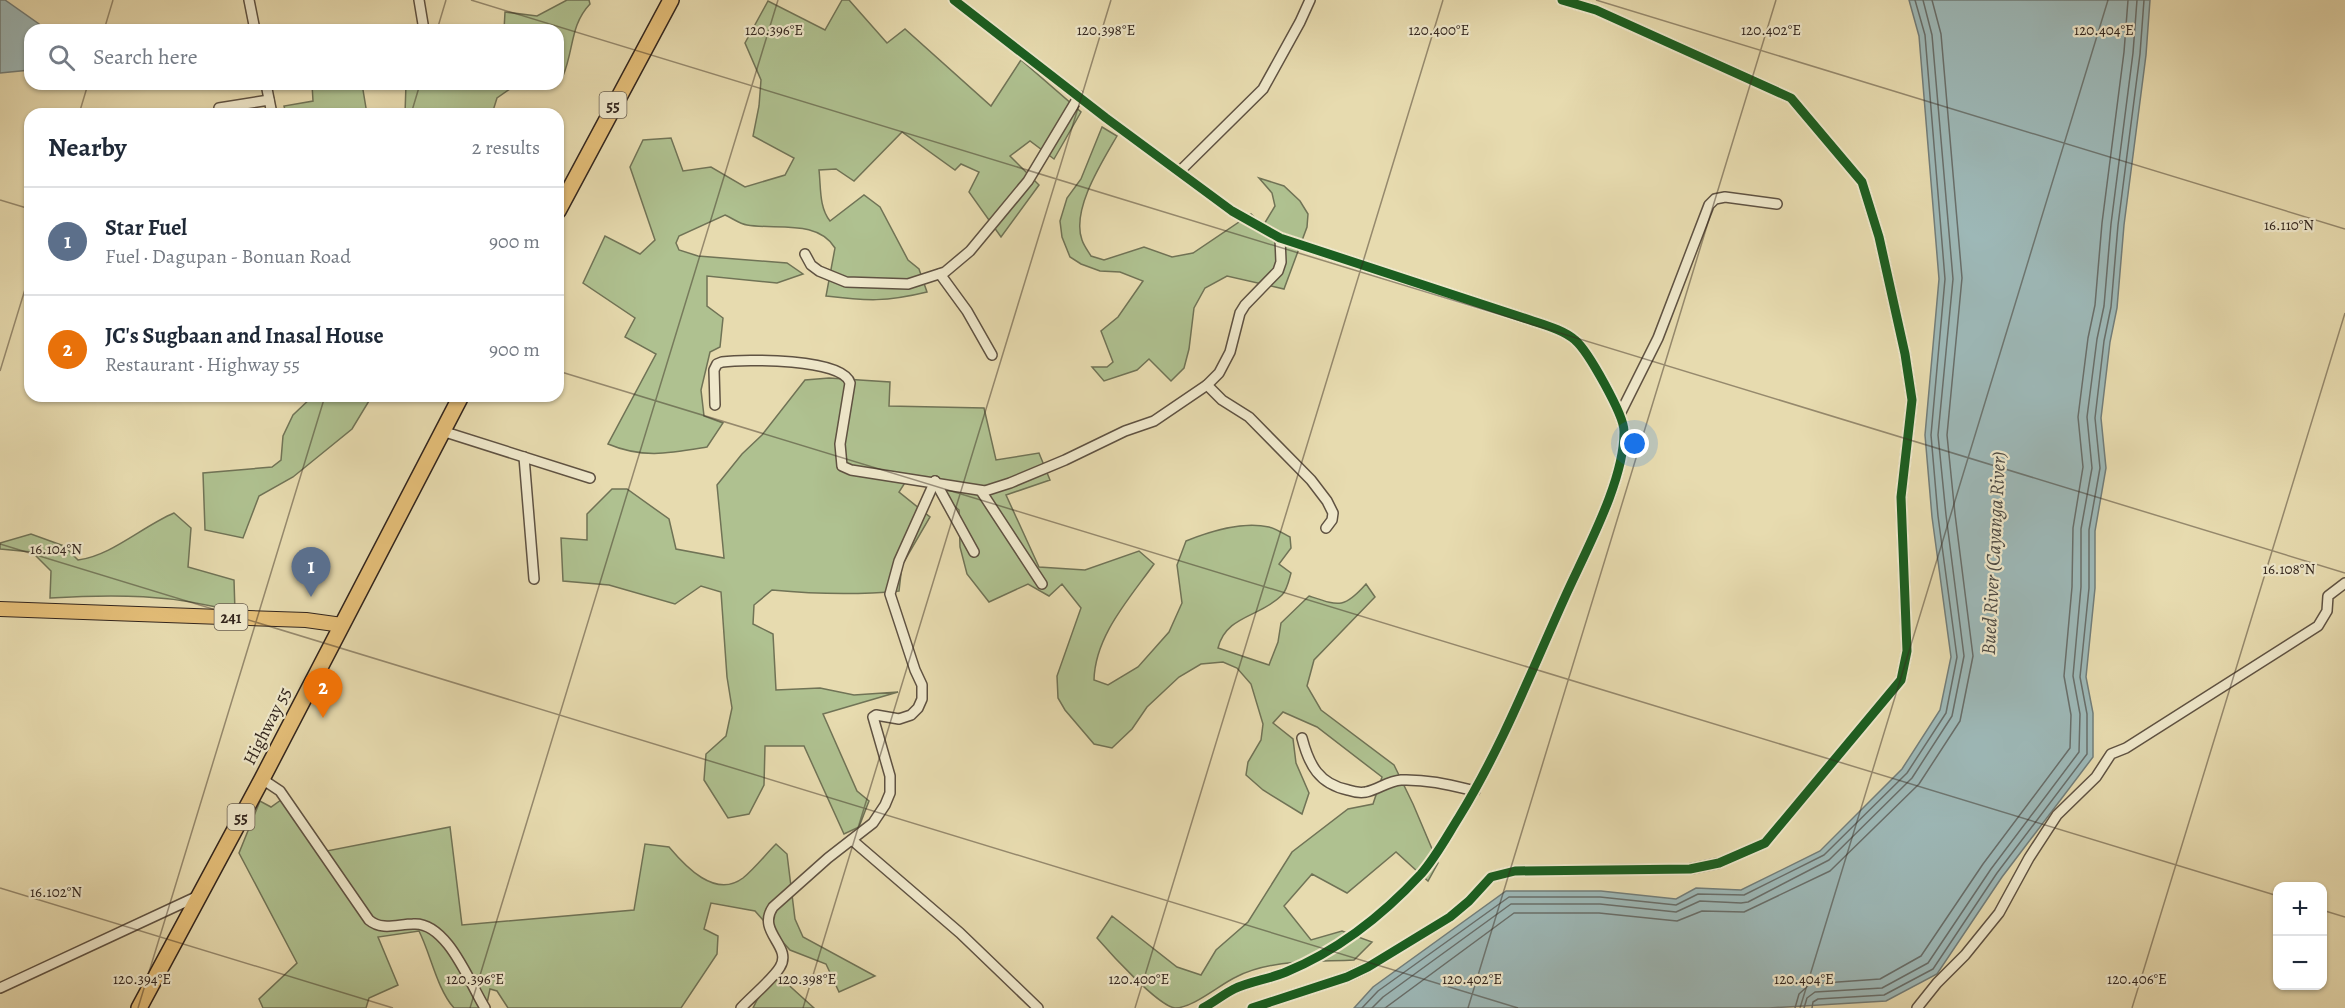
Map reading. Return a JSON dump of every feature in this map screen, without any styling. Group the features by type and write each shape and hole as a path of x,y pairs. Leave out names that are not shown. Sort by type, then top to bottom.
{"highway":[{"name":"55","path":"564,201 671,0"},
{"name":"Highway 55","path":"139,1008 198,896 267,782 342,625 458,402"}],"main road":[{"name":"241","path":"0,609 297,620 342,625"}],"street":[{"path":"249,0 254,24"},
{"path":"418,0 423,24"},
{"path":"954,0 1179,172 1240,216 1280,238 1530,320 1566,334 1575,340 1586,354 1620,414 1624,431 1621,459 1594,534 1495,755 1475,791 1422,872 1359,930 1325,952 1286,972 1234,989 1203,1008"},
{"path":"1179,172 1263,89 1310,0"},
{"path":"1252,1008 1347,977 1368,967 1450,917 1469,901 1491,877 1515,871 1690,869 1719,864 1765,843 1901,680 1907,651 1901,497 1912,400 1905,354 1879,237 1862,182 1791,98 1596,10 1562,0"},
{"path":"267,90 271,108"},
{"path":"805,254 811,265 819,271 846,282 908,284 940,274 970,251 1028,181 1079,96"},
{"path":"219,108 269,100"},
{"path":"1620,414 1658,338 1709,205 1714,198 1725,197 1777,204"},
{"path":"716,405 714,370 717,364 722,362 775,359 836,370 846,375 850,383 840,444 842,466 851,470 935,481 981,490 1010,483 1125,431 1154,421 1207,385 1219,373 1226,361 1240,314 1245,305 1278,271 1281,262 1280,238"},
{"path":"940,274 967,311 992,355"},
{"path":"1207,385 1222,400 1249,417 1311,480 1333,513 1332,520 1326,528"},
{"path":"442,431 590,478"},
{"path":"524,457 534,579"},
{"path":"935,481 974,552"},
{"path":"741,1008 781,967 782,951 767,921 767,915 773,907 873,823 890,793 890,776 874,716 899,719 911,715 918,708 922,699 922,685 890,594 899,561 935,481"},
{"path":"981,490 1042,584"},
{"path":"1917,1008 1999,913 2029,858 2057,814 2096,777 2111,754 2126,748 2318,626 2327,611 2328,596 2345,583"},
{"path":"1302,738 1305,750 1318,774 1329,785 1362,793 1391,781 1415,780 1432,781 1475,791"},
{"path":"267,782 280,791 369,920 381,927 416,923 432,928 450,947 485,1008"},
{"path":"852,840 960,933 1038,1008"},
{"path":"0,988 198,896"}],"green space":[{"path":"567,0 589,0 590,4 579,20 564,73 564,24 504,24 505,12 537,16"},
{"path":"842,0 849,0 887,43 905,29 991,106 1021,60 1081,112 1054,159 1030,141 1010,156 1039,185 1001,237 969,192 979,172 961,164 955,170 902,132 854,181 836,169 819,170 822,203 830,221 864,195 880,207 908,260 919,269 927,292 876,300 826,296 835,248 827,239 807,229 747,225 725,215 679,236 676,243 679,250 698,256 787,263 803,274 777,283 707,276 707,306 723,318 720,347 710,352 701,390 704,416 723,423 707,447 669,453 645,453 633,452 608,444 656,354 625,337 635,318 583,283 605,236 640,254 655,240 630,167 643,140 671,138 683,171 711,167 745,187 785,175 794,158 753,136 761,80 745,43 768,1 825,30"},
{"path":"312,90 363,90 366,108 284,108 284,106 313,101"},
{"path":"406,90 508,90 497,98 494,108 405,108"},
{"path":"1102,127 1117,136 1084,201 1080,228 1082,240 1091,256 1104,260 1144,247 1172,257 1193,253 1251,214 1263,226 1275,206 1272,193 1259,178 1284,186 1300,201 1308,214 1307,227 1284,289 1227,276 1205,288 1194,308 1189,349 1184,368 1171,381 1149,359 1137,370 1104,381 1092,367 1107,367 1113,362 1101,331 1118,317 1143,281 1120,272 1100,271 1081,264 1070,257 1062,237 1060,221 1067,198 1081,179"},
{"path":"829,378 890,382 889,406 984,408 996,460 1039,453 1050,480 1006,495 1039,567 1085,570 1139,551 1154,564 1124,604 1107,633 1100,648 1094,680 1108,685 1138,667 1169,632 1182,603 1177,565 1186,541 1196,537 1237,526 1259,525 1277,530 1290,537 1291,548 1279,564 1291,573 1284,593 1274,602 1228,629 1218,648 1269,665 1278,642 1281,623 1309,596 1327,602 1340,603 1352,598 1366,584 1375,597 1314,660 1307,686 1321,710 1394,765 1438,863 1428,881 1396,852 1347,893 1312,874 1284,906 1311,940 1342,931 1372,942 1354,960 1294,962 1264,967 1236,977 1190,1004 1175,1008 1167,1005 1146,989 1103,945 1097,938 1112,916 1177,967 1201,975 1216,950 1248,922 1292,852 1348,809 1373,804 1382,777 1317,727 1283,712 1273,723 1293,739 1296,763 1309,793 1302,814 1263,790 1246,775 1248,762 1261,740 1263,724 1251,684 1237,668 1223,662 1201,664 1179,677 1147,707 1132,729 1112,748 1094,744 1065,710 1058,698 1057,676 1081,608 1062,584 1049,596 1028,584 989,602 967,574 960,547 959,510 930,484 906,481 899,492 930,517 902,565 899,591 836,594 772,590 754,605 753,624 773,634 776,690 820,688 854,695 898,692 823,714 857,791 869,801 859,827 844,834 804,746 765,746 764,785 749,814 728,818 704,780 706,754 726,736 732,708 727,677 721,592 701,586 675,604 609,585 563,581 561,538 587,540 587,514 612,489 627,489 669,519 676,549 724,558 717,485 742,454 762,435 805,380"},
{"path":"307,402 368,402 352,429 293,477 259,496 243,538 205,530 203,473 272,467 281,460 283,436 293,415"},
{"path":"174,513 191,528 188,567 234,580 235,612 189,602 143,597 50,598 51,571 32,552 0,549 0,543 31,534 64,546 78,560 103,553"},
{"path":"288,795 327,851 450,827 462,925 634,910 645,844 669,847 692,871 702,878 722,885 743,878 776,844 787,854 795,919 803,937 875,976 839,992 826,964 790,950 755,911 711,903 704,929 718,936 717,954 681,1008 508,1008 497,991 490,989 486,1008 454,1008 443,991 419,931 378,937 398,985 369,998 366,1008 263,1008 259,999 297,963 239,853 260,801 271,807"},
{"path":"772,970 814,1008 753,1008"}],"water":[{"path":"0,0 5,0 39,24 24,24 24,71 0,73"},
{"name":"Bued River (Cayanga River)","path":"1909,0 2150,0 2146,55 2124,225 2117,308 2110,342 2101,418 2106,468 2095,531 2095,588 2086,677 2093,713 2093,757 2002,877 1937,974 1886,1001 1769,1008 1354,1008 1373,987 1506,891 1601,891 1676,899 1696,888 1741,890 1820,851 1902,769 1940,710 1951,657 1932,517 1925,435 1939,279 1919,36"}],"cycle path":[{"path":"954,0 1106,118 1232,211 1280,238 1548,326 1571,336 1581,346 1596,369 1612,398 1624,431 1623,450 1618,471 1602,516 1489,764 1432,861 1407,889 1359,930 1341,942 1286,972 1234,989 1203,1008"},
{"path":"1252,1008 1347,977 1368,967 1450,917 1469,901 1491,877 1515,871 1690,869 1719,863 1765,843 1901,680 1907,651 1901,497 1912,400 1905,354 1879,237 1862,182 1791,98 1596,10 1562,0"}],"place":[{"name":"Star Fuel","path":"311,597"},
{"name":"JC's Sugbaan and Inasal House","path":"323,718"}]}
